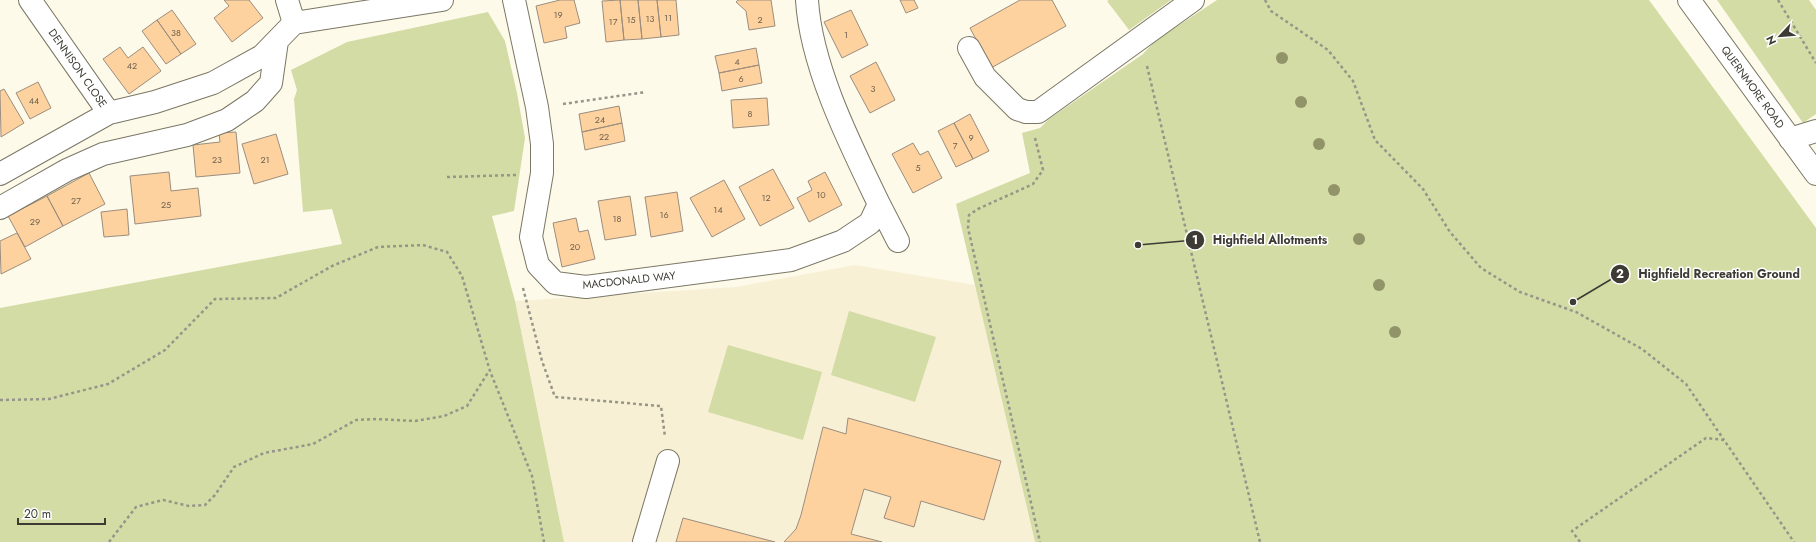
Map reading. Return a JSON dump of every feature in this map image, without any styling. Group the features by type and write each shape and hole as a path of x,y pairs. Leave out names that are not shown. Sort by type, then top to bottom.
{"street":[{"name":"DENNISON CLOSE","path":"0,174 109,112 30,0"},
{"path":"287,0 294,23"},
{"path":"109,112 156,102 213,83 262,56 294,23 442,0"},
{"name":"MACDONALD WAY","path":"514,0 537,107 542,144 542,173 531,237 538,265 555,283 586,287 791,260 844,241 870,223 879,204"},
{"path":"807,0 818,63 856,156 898,241"},
{"path":"969,48 985,77 1017,109 1026,112 1038,112 1193,0"},
{"name":"QUERNMORE ROAD","path":"1689,0 1816,174"},
{"path":"0,208 67,170 103,154 187,135 227,120 255,101 271,83 276,41"},
{"path":"1790,139 1816,131"},
{"path":"644,542 668,461"}],"path":[{"path":"1265,0 1271,11 1328,50 1353,81 1375,140 1423,189 1450,232 1481,268 1520,292 1576,312 1642,349 1686,384 1794,542"},
{"path":"1778,0 1816,62"},
{"path":"1138,41 1150,76 1260,542"},
{"path":"537,107 646,92"},
{"path":"1026,112 1039,148 1043,170 1033,184 978,209 969,215 968,228 1040,542"},
{"path":"448,177 542,173"},
{"path":"0,400 49,399 108,384 165,350 216,299 276,298 332,266 378,247 423,245 447,252 462,276 490,371 532,476 544,542"},
{"path":"538,265 521,280 542,361 555,397 661,406 668,461"},
{"path":"109,542 136,507 163,500 189,506 205,505 215,495 234,467 264,453 313,444 356,420 376,419 415,421 444,416 467,406 490,371"},
{"path":"1580,542 1572,531 1706,438 1724,440"}],"shaded area":[{"path":"855,265 975,285 1035,542 564,542 515,301 736,287"}],"green space":[{"path":"1171,0 1129,30 1107,1"},
{"path":"1217,0 1649,0 1816,228 1816,542 1035,542 956,204 1030,173 1022,133 1040,128 1049,119 1143,54 1155,41"},
{"path":"1717,0 1809,0 1816,10 1816,114 1803,123"},
{"path":"488,12 505,41 517,93 525,138 514,211 492,216 515,301 564,542 0,542 0,308 342,244 332,209 303,212 294,99 297,90 291,70 347,42"},
{"path":"849,311 936,337 915,402 831,375"},
{"path":"728,345 822,372 803,440 708,412"}],"building":[{"path":"224,0 249,0 263,18 232,42 214,18 229,6"},
{"path":"560,0 574,0 580,23 565,27 567,38 544,43 536,6"},
{"path":"620,0 638,0 642,39 624,40"},
{"path":"620,0 624,40 606,42 602,1"},
{"path":"638,0 657,0 661,37 642,39"},
{"path":"657,0 676,0 679,35 661,37"},
{"path":"738,0 771,0 775,26 749,30 746,11 736,2"},
{"path":"900,0 914,0 918,8 906,13"},
{"path":"1020,0 1052,0 1066,26 991,68 970,28"},
{"path":"172,10 196,44 181,54 157,20"},
{"path":"851,10 868,45 842,58 824,22"},
{"path":"157,20 181,54 166,64 142,31"},
{"path":"120,47 128,58 143,47 161,71 129,94 103,59"},
{"path":"756,48 759,65 719,73 715,56"},
{"path":"876,62 895,100 870,113 850,76"},
{"path":"759,65 762,83 722,91 719,73"},
{"path":"38,82 51,108 30,119 16,93"},
{"path":"4,89 24,123 1,137 0,91"},
{"path":"767,98 769,125 733,128 731,100"},
{"path":"619,106 622,123 582,132 579,114"},
{"path":"970,114 989,151 973,159 954,123"},
{"path":"622,123 625,141 585,150 582,132"},
{"path":"954,123 973,159 956,167 938,131"},
{"path":"236,132 240,173 196,177 193,145 220,142 219,133"},
{"path":"276,134 288,174 254,184 242,144"},
{"path":"913,143 920,155 928,151 942,178 913,193 892,154"},
{"path":"773,169 794,208 760,226 739,187"},
{"path":"169,172 171,191 198,188 201,216 135,224 130,176"},
{"path":"825,172 842,205 809,222 797,198 812,190 808,181"},
{"path":"89,173 105,204 63,226 47,196"},
{"path":"724,180 745,219 712,237 690,198"},
{"path":"677,192 683,231 651,237 645,197"},
{"path":"47,196 63,226 25,247 8,216"},
{"path":"630,196 636,235 605,240 598,201"},
{"path":"127,209 129,235 104,237 101,212"},
{"path":"576,218 579,232 588,230 595,259 562,267 553,223"},
{"path":"17,233 31,259 1,274 0,241"},
{"path":"848,418 1001,461 984,520 921,501 914,527 884,518 891,497 864,489 851,534 882,542 784,542 796,529 801,515 823,427 846,434"},
{"path":"683,518 775,542 676,542"}],"place":[{"name":"Highfield Allotments","path":"1138,245"},
{"name":"Highfield Recreation Ground","path":"1573,302"}]}
